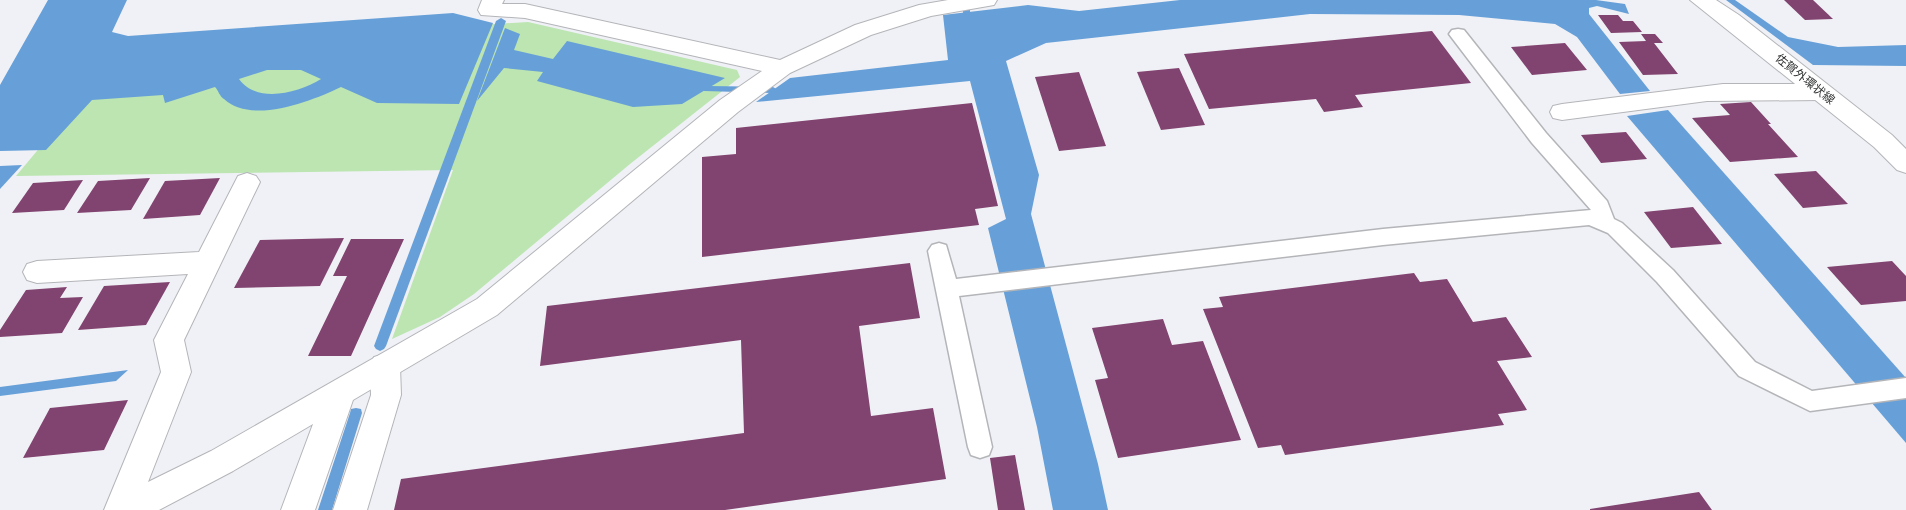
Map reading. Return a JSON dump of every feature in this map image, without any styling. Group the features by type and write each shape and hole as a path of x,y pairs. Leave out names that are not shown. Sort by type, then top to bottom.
{"street":[{"path":"493,0 489,10 524,11 776,73"},
{"path":"126,510 222,461 487,307 729,106 776,73 863,30 927,10 986,0"},
{"name":"佐賀外環状線","path":"1700,0 1731,20 1883,141 1906,164"},
{"path":"1562,112 1632,104 1691,94 1750,90 1821,92"},
{"path":"121,510 176,372 170,340 247,182"},
{"path":"37,272 208,262"},
{"path":"350,510 386,395 385,366"},
{"path":"298,510 340,393"}],"lane":[{"path":"1458,34 1539,138 1600,206 1605,223"},
{"path":"947,289 1552,219 1591,217 1615,228 1665,276 1747,369 1810,401 1906,388"},
{"path":"939,251 980,447"}],"green space":[{"path":"528,22 737,70 740,77 630,164 474,294 440,317 392,339 453,170 16,176 124,47"}],"water":[{"path":"48,0 127,0 112,32 128,36 453,13 493,23 459,104 377,103 341,87 299,104 266,110 250,110 236,107 221,97 215,87 165,103 163,95 92,100 46,150 0,151 0,85","holes":["267,70 301,70 321,79 290,92 278,94 256,92 239,79"]},
{"path":"1180,0 1596,0 1625,4 1629,14 1597,6 1589,8 1589,14 1650,91 1620,94 1577,37 1555,24 1459,15 1310,14 1046,43 1006,61 1039,175 1031,214 1098,464 1108,510 1053,510 1037,427 988,228 1006,219 970,81 756,102 790,78 948,60 943,15 1028,5 1079,11"},
{"path":"1726,0 1735,0 1788,37 1838,47 1906,45 1906,66 1813,65"},
{"path":"505,28 520,34 514,50 553,59 567,41 725,78 682,104 633,107 537,81 543,72 504,68 477,101"},
{"path":"1668,110 1906,378 1906,443 1627,116"},
{"path":"22,165 0,189 0,166"},
{"path":"128,370 116,381 0,396 0,387"}],"building":[{"path":"1784,0 1813,0 1833,19 1805,20"},
{"path":"1598,15 1618,15 1623,21 1633,21 1642,32 1611,33"},
{"path":"1432,31 1471,83 1355,95 1363,107 1324,112 1316,99 1209,109 1184,54"},
{"path":"1641,34 1655,34 1663,43 1654,43 1678,74 1643,75 1619,42 1646,41"},
{"path":"1565,43 1587,70 1532,75 1511,47"},
{"path":"1179,68 1205,125 1161,130 1137,72"},
{"path":"1079,72 1106,146 1059,151 1035,77"},
{"path":"1751,102 1798,157 1730,162 1692,118 1730,115 1720,104"},
{"path":"972,103 998,206 975,209 979,225 702,257 702,157 736,154 736,128"},
{"path":"1626,132 1647,159 1601,163 1581,135"},
{"path":"1816,171 1848,204 1803,208 1774,174"},
{"path":"150,178 131,210 77,213 98,181"},
{"path":"220,178 200,215 143,219 165,181"},
{"path":"83,180 64,210 12,213 33,183"},
{"path":"1693,207 1722,244 1671,248 1644,212"},
{"path":"344,238 320,286 234,288 260,240"},
{"path":"351,239 404,239 351,356 308,356 347,276 333,276"},
{"path":"1892,261 1906,276 1906,301 1861,305 1827,267"},
{"path":"910,263 920,318 859,326 871,416 933,408 946,479 725,510 394,510 401,479 744,433 741,340 540,366 547,306"},
{"path":"1414,273 1420,282 1447,279 1473,322 1506,317 1532,357 1497,361 1527,410 1498,414 1504,425 1285,455 1281,445 1258,448 1203,309 1223,307 1219,297"},
{"path":"170,282 146,325 78,330 104,286"},
{"path":"67,287 60,298 83,297 62,333 0,337 0,330 26,290"},
{"path":"1163,319 1172,345 1203,341 1241,440 1118,458 1095,380 1108,378 1092,328"},
{"path":"128,400 104,450 23,458 50,408"},
{"path":"1015,455 1025,510 998,510 990,458"},
{"path":"1699,492 1712,510 1590,510 1590,509"}],"waterway":[{"path":"966,0 967,13"},
{"path":"380,346 501,21"},
{"path":"707,89 773,90"},
{"path":"325,510 356,413"}]}
